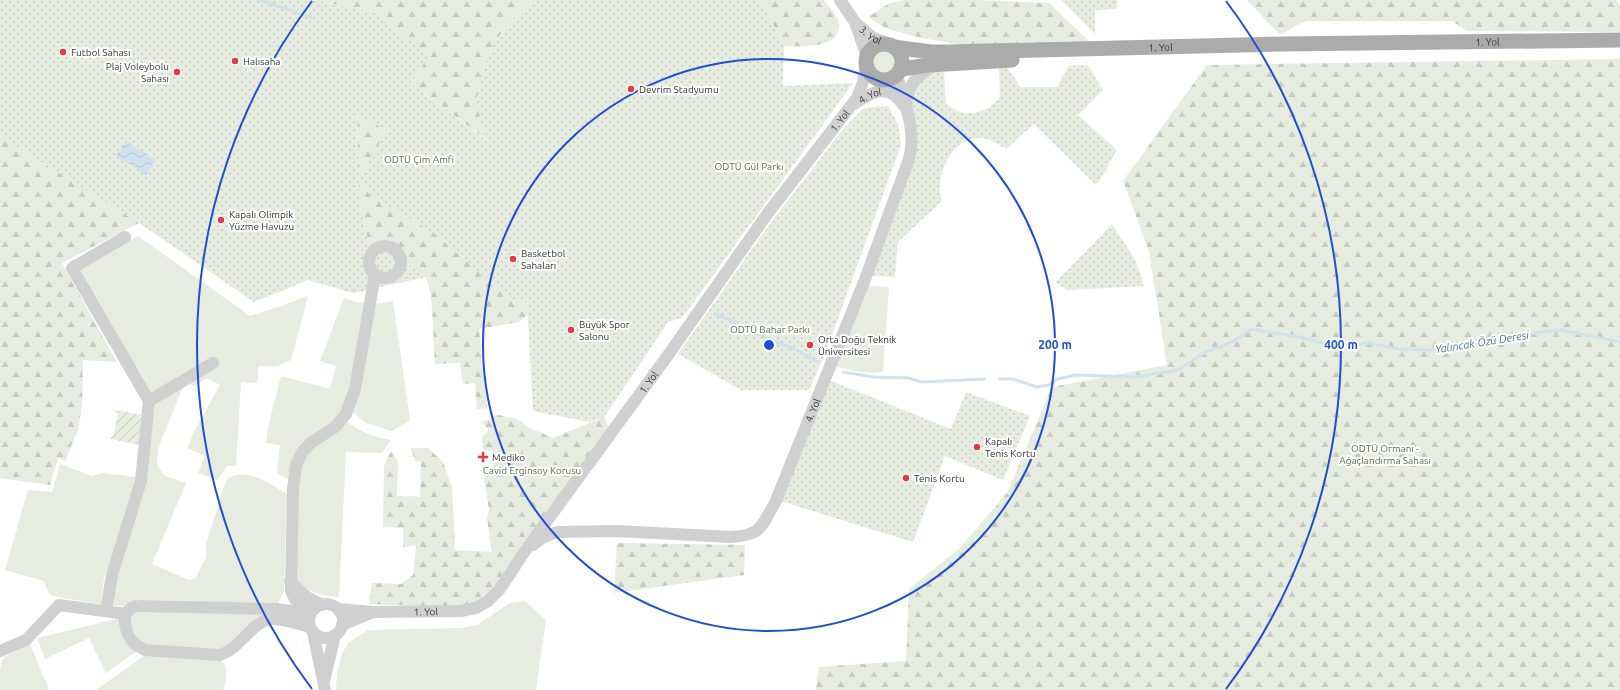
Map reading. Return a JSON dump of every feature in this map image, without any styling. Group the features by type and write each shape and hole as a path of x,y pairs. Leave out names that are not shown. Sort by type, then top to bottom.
{"main road":[{"name":"1. Yol","path":"891,46 931,52 1115,53 1620,40"},
{"path":"881,44 891,46 901,54 902,59 899,72 892,78 880,80 870,74 867,60 874,47 881,44"},
{"name":"1. Yol","path":"1284,49 1620,49"},
{"name":"1. Yol","path":"899,72 938,65 1115,53"}],"street":[{"name":"3. Yol","path":"840,0 855,22 872,37 891,46"},
{"name":"3. Yol","path":"855,22 867,60"},
{"name":"1. Yol","path":"338,609 373,612 461,611 476,608 488,601 500,589 525,551 666,358 768,213 850,106 860,90 867,60"},
{"name":"4. Yol","path":"906,111 908,93 915,79 925,71 938,65"},
{"name":"4. Yol","path":"525,551 542,538 557,532 656,532 731,537 747,536 759,530 775,503 864,282 908,162 912,140 911,124 906,111 899,72"},
{"name":"4. Yol","path":"850,106 869,94 886,91 895,96 906,111"},
{"path":"106,611 112,575 141,481 149,401 72,268 125,237"},
{"path":"311,613 298,605 291,591 290,580 293,489 296,465 303,451 312,442 335,427 346,414 355,389 375,275"},
{"path":"149,401 213,363"},
{"path":"554,512 557,521 563,528 573,532"},
{"path":"290,580 307,597 322,605"},
{"path":"311,613 277,609 140,606 131,608 126,614 125,622 132,640 144,650 219,655 227,653 256,627 269,619 284,621 311,630 321,637 331,637 338,632 342,625 341,614 338,609 327,604 317,607 311,613 309,623 311,630 325,687"},
{"path":"0,651 26,640 59,605 126,614"},
{"path":"342,625 373,612"},
{"path":"325,687 335,635"}],"green space":[{"path":"0,0 314,0 375,13 429,57 410,83 490,143 483,129 476,99 486,61 496,40 511,21 534,0 756,0 769,16 784,46 783,86 853,83 682,318 668,322 604,417 589,422 533,411 527,302 509,298 434,233 369,194 360,178 387,130 357,115 359,199 369,246 380,241 391,241 403,252 408,265 426,277 353,293 308,280 254,302 139,223 0,136"},
{"path":"314,0 534,0 511,21 496,40 486,61 481,80 491,143 410,83 375,13"},
{"path":"756,0 824,0 837,18 839,28 836,36 830,41 811,46 784,46 769,16"},
{"path":"903,0 977,0 1049,3 1091,43 964,45 921,38 885,28 868,17 888,4"},
{"path":"1061,0 1117,0 1117,9 1095,10 1095,34"},
{"path":"1247,0 1616,0 1620,6 1620,32 1467,31 1452,21 1305,21 1280,35"},
{"path":"884,51 892,54 895,62 892,70 884,73 876,70 873,62 876,54"},
{"name":"ODTÜ Ormanı - Ağaçlandırma Sahası","path":"1620,59 1620,690 816,690 819,667 906,661 909,589 960,548 1007,493 1052,387 1167,365 1149,251 1123,181 1207,65"},
{"path":"1088,65 1103,90 1078,115 1117,150 1096,185 1034,124 1006,149 994,142 981,138 965,141 952,152 947,159 941,175 940,194 942,201 898,242 895,277 872,276 915,158 911,100 920,81 929,74 944,72 946,103 959,112 974,113 988,108 1000,98 999,68 1006,67 1021,87 1057,87 1069,66"},
{"name":"ODTÜ Bahar Parkı","path":"888,106 898,124 901,145 825,354 809,390 741,390 678,354 769,225 844,128 864,108"},
{"path":"357,115 387,130 360,178 369,194 434,233 509,298 527,302 529,314 519,322 479,329 487,408 477,409 475,383 463,384 460,363 435,364 431,294 426,277 408,265 403,252 380,241 369,246 359,199"},
{"path":"0,136 139,223 62,263 117,362 83,360 82,406 78,430 65,461 58,458 50,485 0,478"},
{"path":"1112,224 1136,261 1144,286 1067,290 1056,282"},
{"path":"138,236 250,316 308,296 291,360 277,366 259,366 257,383 241,382 236,466 227,466 217,480 198,473 205,456 187,448 220,385 207,378 195,386 174,380 151,395 79,270"},
{"path":"868,286 889,287 883,372 859,372 835,366"},
{"path":"344,298 356,302 365,302 351,383 345,404 289,479 277,473 280,445 266,443 268,427 281,376 330,389 336,366 320,361"},
{"path":"393,301 410,420 392,431 366,423 353,412 375,304"},
{"path":"829,380 951,429 966,392 1030,416 1003,480 945,456 913,542 780,501"},
{"path":"183,387 158,449 157,466 165,476 186,483 152,564 189,580 196,578 206,557 206,544 226,480 241,474 249,475 265,481 287,494 284,592 278,603 138,600 122,606 113,605 116,581 137,513 154,405"},
{"path":"115,410 143,415 139,445 111,439 111,437 113,437 118,413 115,412"},
{"name":"Cavid Erginsoy Korusu","path":"498,415 517,419 530,428 553,438 604,417 609,428 505,573 483,601 469,605 442,607 369,604 372,583 401,584 413,575 416,546 403,547 403,528 383,527 384,466 391,451 398,461 397,496 420,497 421,462 415,461 411,448 428,448 443,462 452,487 455,550 492,552 487,519 489,510 484,478 485,471 494,469 493,450 483,452 482,437 489,430 481,422"},
{"path":"347,422 368,434 391,440 382,453 346,452 339,597 325,595 310,590 295,578 298,481 303,463 310,452"},
{"path":"60,464 92,476 102,473 136,477 121,531 104,578 101,604 50,595 44,581 5,570 28,490 52,492"},
{"path":"617,543 745,545 744,575 614,593"},
{"path":"525,601 546,620 536,690 336,690 337,673 342,654 348,643 368,630 460,628 477,625 510,603"},
{"path":"174,606 309,619 309,623 269,619 227,653 135,644 126,614"},
{"path":"120,618 126,641 137,651 106,673 89,638 45,659 37,638"},
{"path":"30,644 49,690 0,690 0,669 4,659"},
{"path":"145,655 221,660 226,667 226,678 223,690 96,690"}],"water":[{"path":"126,141 156,160 146,175 116,156"}],"waterway":[{"name":"Yalıncak Özü Deresi","path":"259,0 313,18"},
{"name":"Yalıncak Özü Deresi","path":"715,314 737,323 748,330 796,350 818,362"},
{"name":"Yalıncak Özü Deresi","path":"1000,379 1013,379 1037,387 1048,385 1058,379 1075,375 1135,377 1178,370 1204,353 1232,342 1252,329 1299,337 1343,348 1368,343 1399,349 1431,350 1458,347 1505,336 1561,330 1620,342"},
{"name":"Yalıncak Özü Deresi","path":"843,372 874,377 909,378 921,382 984,379"}],"place":[{"name":"Futbol Sahası","path":"63,52"},
{"name":"Halısaha","path":"235,61"},
{"name":"Plaj Voleybolu Sahası","path":"177,72"},
{"name":"Devrim Stadyumu","path":"631,89"},
{"name":"Kapalı Olimpik Yüzme Havuzu","path":"221,220"},
{"name":"Basketbol Sahaları","path":"513,259"},
{"name":"Büyük Spor Salonu","path":"571,330"},
{"name":"Orta Doğu Teknik Üniversitesi","path":"810,345"},
{"name":"Kapalı Tenis Kortu","path":"977,447"},
{"name":"Mediko","path":"483,457"},
{"name":"Tenis Kortu","path":"906,478"}],"park label":[{"name":"ODTÜ Çim Amfi","path":"419,159"},
{"name":"ODTÜ Gül Parkı","path":"749,166"}]}
